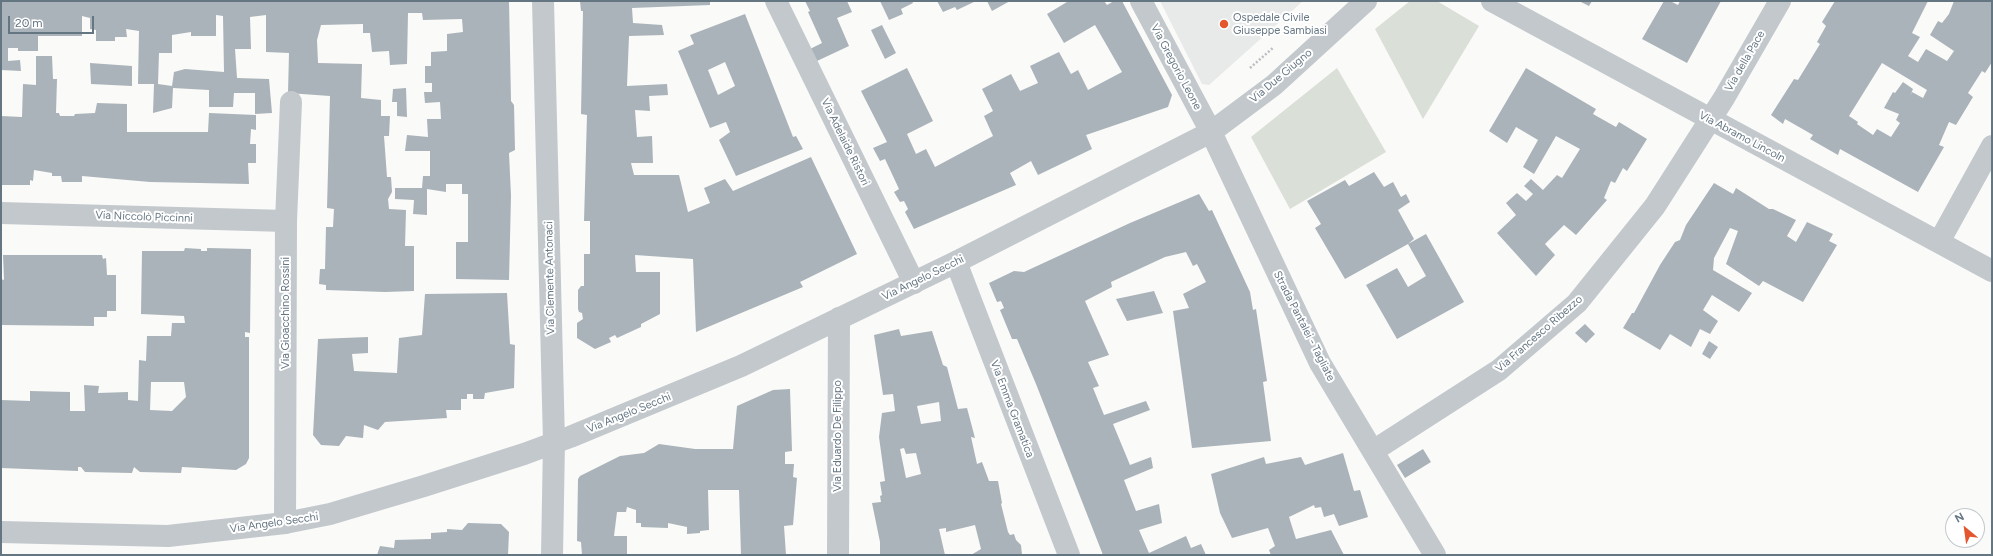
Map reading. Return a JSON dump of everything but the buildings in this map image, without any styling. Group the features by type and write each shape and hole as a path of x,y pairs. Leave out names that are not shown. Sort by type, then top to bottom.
{"street":[{"name":"Via Clemente Antonaci","path":"544,1 554,442 552,555"},
{"name":"Via Adelaide Ristori","path":"776,1 914,283"},
{"name":"Via Gregorio Leone","path":"1142,1 1211,132"},
{"name":"Via Due Giugno","path":"1211,132 1274,85 1366,1"},
{"name":"Via Abramo Lincoln","path":"1492,1 1992,271"},
{"name":"Via della Pace","path":"1710,120 1780,1"},
{"name":"Via Gioacchino Rossini","path":"285,523 286,221 291,102"},
{"name":"Via Francesco Ribezzo","path":"1373,451 1499,370 1577,303 1655,206 1710,120"},
{"name":"Via Angelo Secchi","path":"1,532 168,536 285,523 345,510 524,454 741,366 914,283 1211,132"},
{"name":"Strada Pantalei - Tagliate","path":"1211,132 1320,363 1435,555"},
{"path":"1939,242 1992,146"},
{"name":"Via Niccolò Piccinni","path":"1,213 286,221"},
{"name":"Via Emma Gramatica","path":"956,262 1069,555"},
{"name":"Via Eduardo De Filippo","path":"838,555 839,318"}],"shaded area":[{"name":"Ospedale Civile Giuseppe Sambiasi","path":"1160,1 1303,1 1209,85 1202,84"},
{"path":"1410,1 1437,1 1479,26 1423,119 1375,29"},
{"path":"1337,68 1386,152 1290,209 1251,137"}],"place":[{"name":"Ospedale Civile Giuseppe Sambiasi","path":"1224,24"}]}
